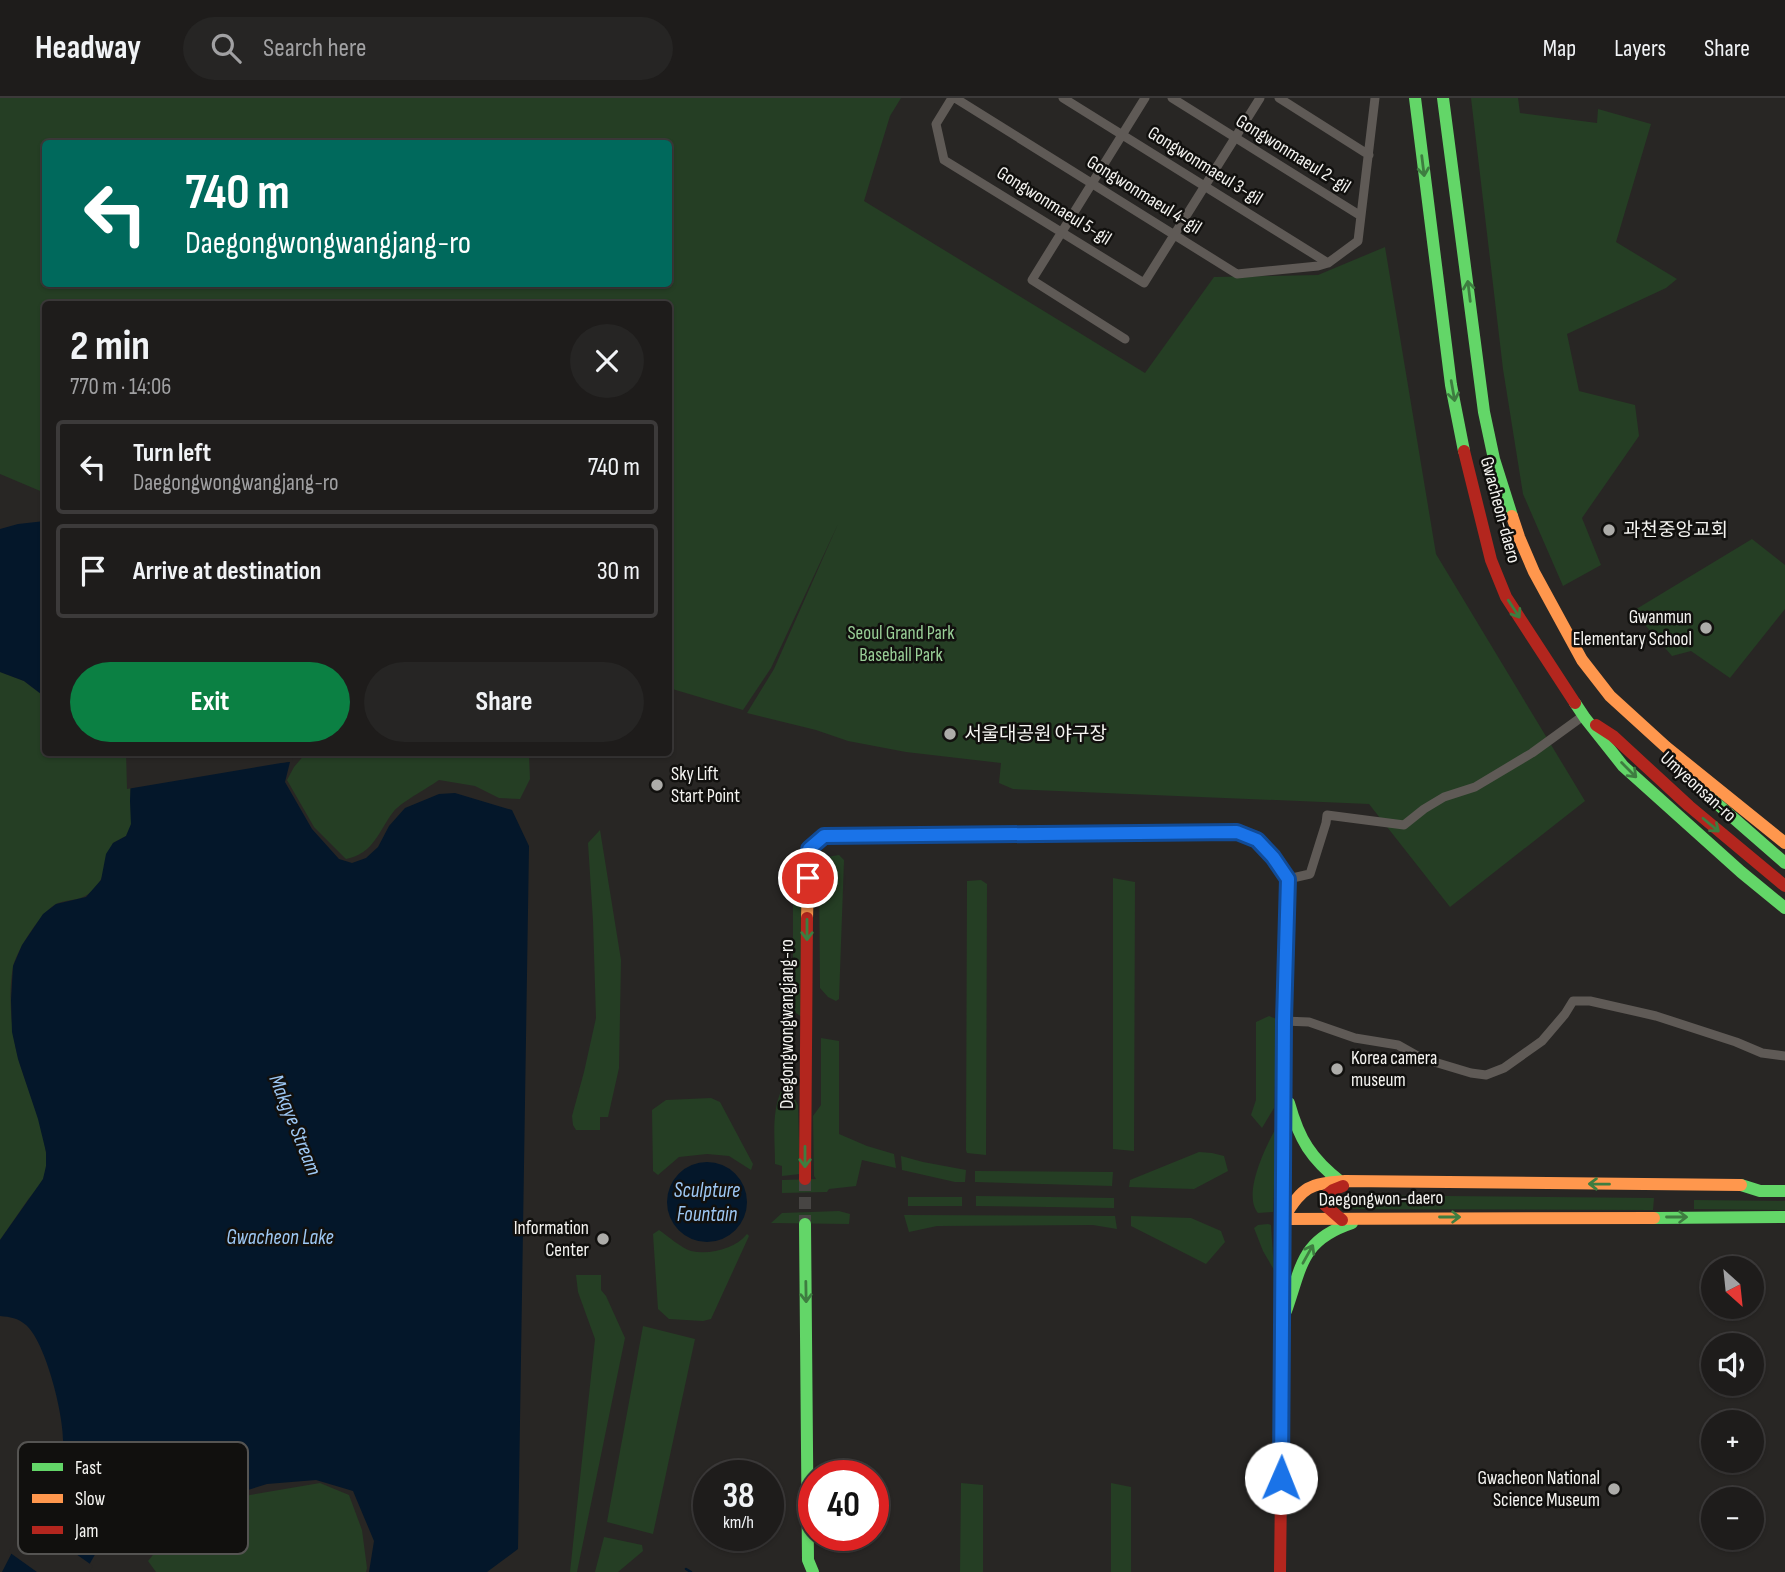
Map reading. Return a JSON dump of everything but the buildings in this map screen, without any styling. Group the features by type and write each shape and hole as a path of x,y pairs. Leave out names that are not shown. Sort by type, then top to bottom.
{"main road":[{"name":"Gwacheon-daero","path":"1415,98 1451,385 1490,560 1506,597 1584,717 1623,766 1785,908"},
{"name":"Gwacheon-daero","path":"1443,98 1484,412 1510,513 1534,572 1582,660 1610,696 1666,747 1785,843"},
{"name":"Umyeonsan-ro","path":"1610,696 1628,725 1785,863"},
{"name":"Umyeonsan-ro","path":"1584,717 1613,736 1689,806 1785,886"},
{"name":"Daegongwongwangjang-ro","path":"805,1180 809,849 824,836 1237,832 1257,840 1288,879"},
{"path":"1280,1572 1284,1021 1288,879"},
{"path":"1284,1081 1296,1130 1316,1162 1341,1182"},
{"path":"1342,1220 1325,1205 1324,1198 1333,1190 1360,1181"},
{"path":"1741,1185 1785,1181"},
{"name":"Daegongwon-daero","path":"1283,1219 1299,1193 1317,1185 1341,1182 1741,1185"},
{"path":"1741,1185 1760,1191 1785,1191"},
{"path":"1283,1318 1305,1255 1318,1237 1343,1225 1377,1217"},
{"name":"Daegongwon-daero","path":"1283,1219 1785,1217"},
{"path":"805,1224 808,1560 813,1572"}],"street":[{"name":"Gongwonmaeul 5-gil","path":"953,98 936,124 944,160 1144,283 1174,234"},
{"name":"Gongwonmaeul 4-gil","path":"953,98 1237,274 1328,263"},
{"name":"Gongwonmaeul 3-gil","path":"1063,98 1328,263"},
{"path":"1125,339 1032,280 1145,98"},
{"name":"Gongwonmaeul 2-gil","path":"1172,98 1361,216"},
{"path":"1174,234 1260,98"},
{"path":"1279,98 1368,155"},
{"path":"1328,263 1358,240 1375,98"},
{"path":"1288,879 1310,874 1327,815 1404,825 1444,797 1475,787 1532,753 1584,717"},
{"path":"1284,1021 1309,1022 1355,1038 1398,1045 1421,1058 1486,1075 1504,1068 1542,1041 1573,1002 1590,1000 1656,1016 1762,1053 1785,1056"}],"green space":[{"name":"Seoul Grand Park Baseball Park","path":"0,98 901,98 890,116 864,201 1145,373 1214,277 1318,275 1385,247 1436,554 1585,801 1450,907 1369,804 1013,789 999,783 1001,763 906,752 848,741 747,713 774,669 838,524 771,668 743,710 672,689 672,301 42,301 42,492 0,474"},
{"path":"1471,98 1518,98 1520,113 1597,123 1598,109 1651,124 1616,242 1677,279 1666,288 1567,334 1579,391 1635,405 1639,436 1582,518 1601,565 1563,586 1523,494 1503,369"},
{"path":"1752,539 1785,565 1785,609 1730,678 1691,651 1672,656 1633,611"},
{"path":"0,672 24,681 42,695 42,756 130,756 131,825 126,836 113,843 106,869 92,891 84,897 58,903 45,913 31,931 15,960 11,988 14,1036 43,1136 46,1167 40,1185 0,1240"},
{"path":"303,756 529,756 530,779 520,799 499,798 475,786 439,780 398,807 370,847 346,859 314,827 287,780"},
{"path":"600,830 621,960 619,1068 608,1117 600,1117 600,1130 576,1130 572,1116 596,1018 588,843"},
{"path":"839,855 844,860 839,999 836,1001 820,988 819,877 827,857"},
{"path":"793,863 802,866 802,1017 793,1011"},
{"path":"1113,878 1135,882 1134,1151 1113,1149"},
{"path":"981,880 987,884 986,1155 967,1153 966,1150 967,881"},
{"path":"1269,1016 1277,1019 1274,1108 1262,1128 1251,1115 1256,1100 1256,1022"},
{"path":"821,1038 839,1041 839,1134 894,1154 896,1168 862,1160 856,1186 829,1189 827,1192 782,1193 782,1180 816,1179 813,1116 821,1105"},
{"path":"782,1089 790,1092 798,1105 800,1174 782,1176 782,1166 775,1164 774,1135 776,1107"},
{"path":"711,1098 720,1102 753,1164 751,1170 729,1156 707,1154 679,1157 658,1175 653,1171 652,1110 666,1100"},
{"path":"1276,1128 1273,1212 1258,1213 1254,1205 1254,1183"},
{"path":"1199,1152 1224,1156 1228,1171 1194,1189 1129,1187 1130,1180"},
{"path":"901,1156 966,1170 965,1182 902,1170"},
{"path":"975,1171 1113,1172 1112,1186 975,1182"},
{"path":"1341,1195 1654,1198 1653,1210 1339,1209 1333,1205 1334,1198"},
{"path":"976,1196 1114,1198 1114,1208 976,1206"},
{"path":"908,1197 962,1197 962,1206 908,1206"},
{"path":"1694,1200 1785,1201 1785,1210 1694,1209"},
{"path":"839,1211 850,1214 849,1224 771,1223 782,1213"},
{"path":"904,1215 1115,1216 1117,1229 1093,1225 937,1226 909,1232"},
{"path":"1131,1216 1191,1218 1221,1231 1225,1242 1206,1264 1131,1226"},
{"path":"1271,1225 1274,1270 1254,1228"},
{"path":"659,1230 683,1247 698,1252 722,1250 736,1244 747,1234 749,1236 711,1319 669,1319 658,1309 653,1234"},
{"path":"576,1275 601,1275 601,1290 625,1338 577,1572 570,1572 595,1339 578,1292"},
{"path":"643,1326 695,1339 653,1534 607,1522"},
{"path":"320,1483 349,1495 362,1530 366,1572 156,1572 148,1561 154,1554 248,1554 250,1495"},
{"path":"961,1483 983,1485 983,1572 960,1572"},
{"path":"1111,1483 1131,1487 1131,1572 1111,1572"},
{"path":"604,1537 642,1545 643,1551 618,1572 595,1572"}],"water":[{"path":"42,521 42,695 24,681 0,672 0,529"},
{"name":"Gwacheon Lake","path":"290,762 285,782 312,829 339,859 352,863 366,858 378,847 389,826 405,808 439,794 455,793 512,810 529,846 518,1549 487,1572 369,1572 374,1541 353,1491 316,1480 267,1484 248,1490 248,1442 63,1442 53,1382 40,1347 26,1325 14,1318 0,1316 0,1240 43,1179 46,1166 46,1152 38,1119 12,1032 13,966 22,945 43,914 56,904 86,897 101,880 106,854 113,843 126,836 131,824 131,774"},
{"name":"Sculpture Fountain","path":"707,1162 722,1165 735,1174 744,1187 747,1202 744,1217 735,1230 722,1239 707,1242 692,1239 679,1230 670,1217 667,1202 670,1187 679,1174 692,1165"},
{"name":"Gwacheon Lake","path":"18,1541 18,1554 95,1554 85,1572 2,1572"}],"pier":[{"path":"126,756 292,756 293,761 127,789"},
{"path":"18,1533 18,1554 76,1554 93,1566 89,1572 37,1572 9,1552"}],"waterway":[{"name":"Makgye Stream","path":"686,1569 691,1572"}],"tunnel":[{"path":"805,1179 805,1224"}],"traffic: fast":[{"path":"1415,98 1451,385 1464,451"},
{"path":"1443,98 1484,412 1494,459 1512,516"},
{"path":"1575,703 1623,766 1785,908"},
{"path":"1668,761 1785,863"},
{"path":"1166,834 1237,833 1257,840 1288,879 1284,1021 1283,1319"},
{"path":"1289,1103 1297,1127 1308,1147 1322,1165 1341,1182"},
{"path":"1741,1185 1760,1191 1785,1191"},
{"path":"1654,1218 1785,1217"},
{"path":"1286,1311 1300,1268 1313,1246 1335,1230 1352,1223"},
{"path":"805,1224 808,1560 813,1572"}],"traffic: slow":[{"path":"1512,516 1534,572 1582,660 1610,696 1666,747 1785,843"},
{"path":"807,918 809,849 824,836 1166,834"},
{"path":"1284,1217 1308,1188 1345,1181 1741,1185"},
{"path":"1283,1219 1654,1218"}],"traffic: jam":[{"path":"1464,451 1491,560 1506,597 1575,703"},
{"path":"1596,725 1613,736 1689,806 1785,886"},
{"path":"805,1179 807,918"},
{"path":"1342,1220 1325,1205 1324,1197 1343,1186"},
{"path":"1280,1572 1283,1319"}],"place":[{"name":"과천중앙교회","path":"1609,530"},
{"name":"Gwanmun Elementary School","path":"1706,628"},
{"name":"서울대공원 야구장","path":"950,734"},
{"name":"Sky Lift Start Point","path":"657,785"},
{"name":"Korea camera museum","path":"1337,1069"},
{"name":"Information Center","path":"603,1239"},
{"name":"Gwacheon National Science Museum","path":"1614,1489"}],"route":[{"path":"808,878 809,849 824,836 1237,832 1257,840 1273,857 1288,879 1284,1021 1281,1478"}]}
